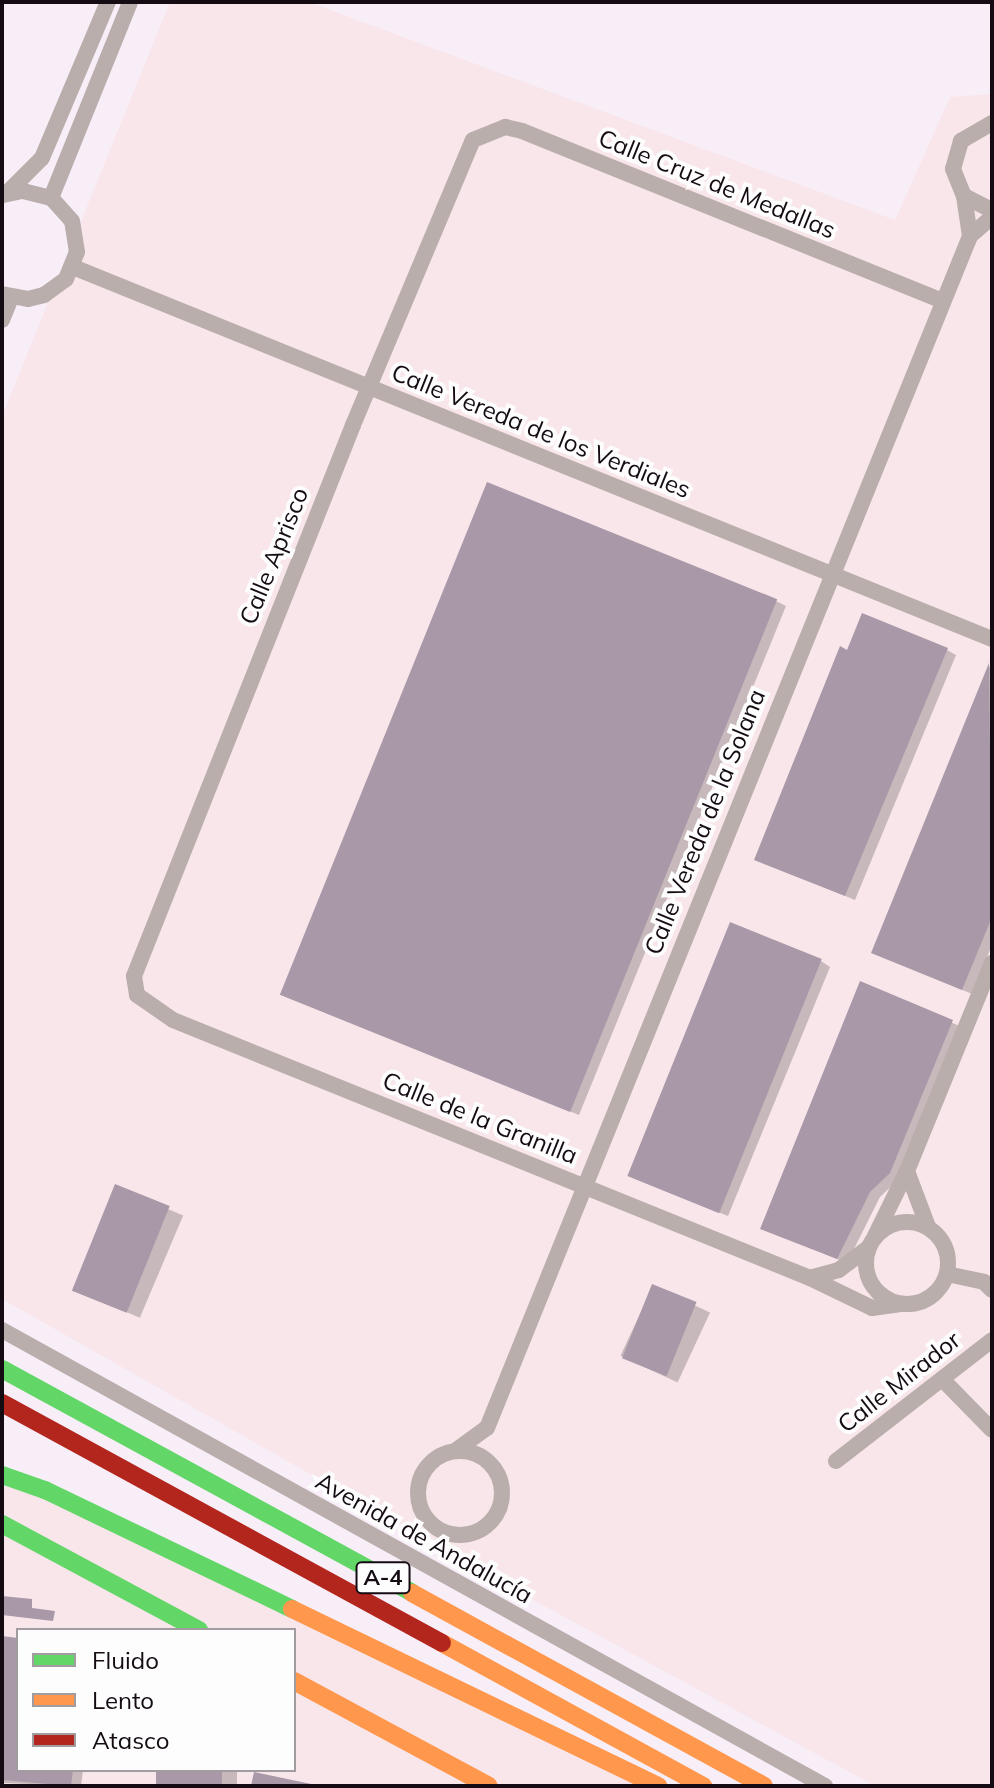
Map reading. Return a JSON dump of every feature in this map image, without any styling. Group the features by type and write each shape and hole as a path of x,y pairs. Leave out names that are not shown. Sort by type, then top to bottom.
{"main road":[{"name":"A-4","path":"2,1369 764,1786"},
{"name":"A-4","path":"2,1403 703,1786"},
{"path":"2,1475 45,1490 658,1786"},
{"path":"2,1524 195,1628"},
{"path":"296,1682 489,1786"}],"street":[{"path":"4,194 42,158 108,2"},
{"path":"51,198 130,2"},
{"path":"970,236 964,196 953,169 954,155 971,131 992,123"},
{"name":"Calle Cruz de Medallas","path":"473,140 497,128 522,131 943,301"},
{"name":"Calle Aprisco","path":"137,995 138,957 369,387 473,140"},
{"path":"2,320 6,296 44,295 73,267 77,236 72,221 51,198 37,192 4,194"},
{"path":"964,196 992,210"},
{"name":"Calle Vereda de la Solana","path":"487,1428 970,236 992,217"},
{"name":"Calle Vereda de los Verdiales","path":"73,267 992,639"},
{"path":"907,1171 928,1227 945,1247 947,1274 924,1301 900,1304 875,1290 865,1263 871,1242 907,1171 992,963"},
{"name":"Calle de la Granilla","path":"137,995 173,1020 810,1278 872,1308 900,1304"},
{"path":"810,1278 839,1270 900,1222 928,1227"},
{"path":"947,1274 984,1282 992,1290"},
{"name":"Avenida de Andalucía","path":"2,1330 825,1786"},
{"name":"Calle Mirador","path":"836,1461 992,1340"},
{"path":"942,1379 992,1430"},
{"path":"487,1428 493,1465 503,1489 498,1514 482,1530 447,1534 421,1510 418,1485 431,1462 455,1451 487,1428"},
{"path":"455,1451 476,1454 493,1465"}],"shaded area":[{"path":"170,2 309,2 895,220 950,97 992,94 992,1786 875,1786 493,1578 2,1299 2,416"},
{"path":"2,1475 657,1786 2,1786"}],"building":[{"path":"487,482 777,599 570,1112 280,995"},
{"path":"862,613 948,648 845,896 754,860 840,646 847,650"},
{"path":"989,663 992,917 962,990 871,953"},
{"path":"730,922 822,959 719,1213 627,1176"},
{"path":"860,981 953,1020 890,1173 870,1192 837,1259 760,1229"},
{"path":"115,1184 170,1206 127,1313 72,1291"},
{"path":"652,1284 697,1302 667,1376 622,1358"},
{"path":"2,1596 32,1599 32,1608 55,1611 53,1621 2,1615"},
{"path":"2,1636 16,1638 16,1772 73,1772 71,1786 2,1780"},
{"path":"156,1772 222,1772 222,1786 156,1786"},
{"path":"254,1772 316,1785 316,1786 251,1786"}],"traffic: fast":[{"path":"2,1369 412,1593"},
{"path":"2,1475 45,1490 292,1609"},
{"path":"2,1524 195,1628"}],"traffic: slow":[{"path":"412,1593 764,1786"},
{"path":"292,1609 658,1786"},
{"path":"442,1643 703,1786"},
{"path":"296,1682 489,1786"}],"traffic: jam":[{"path":"2,1403 442,1643"}]}
